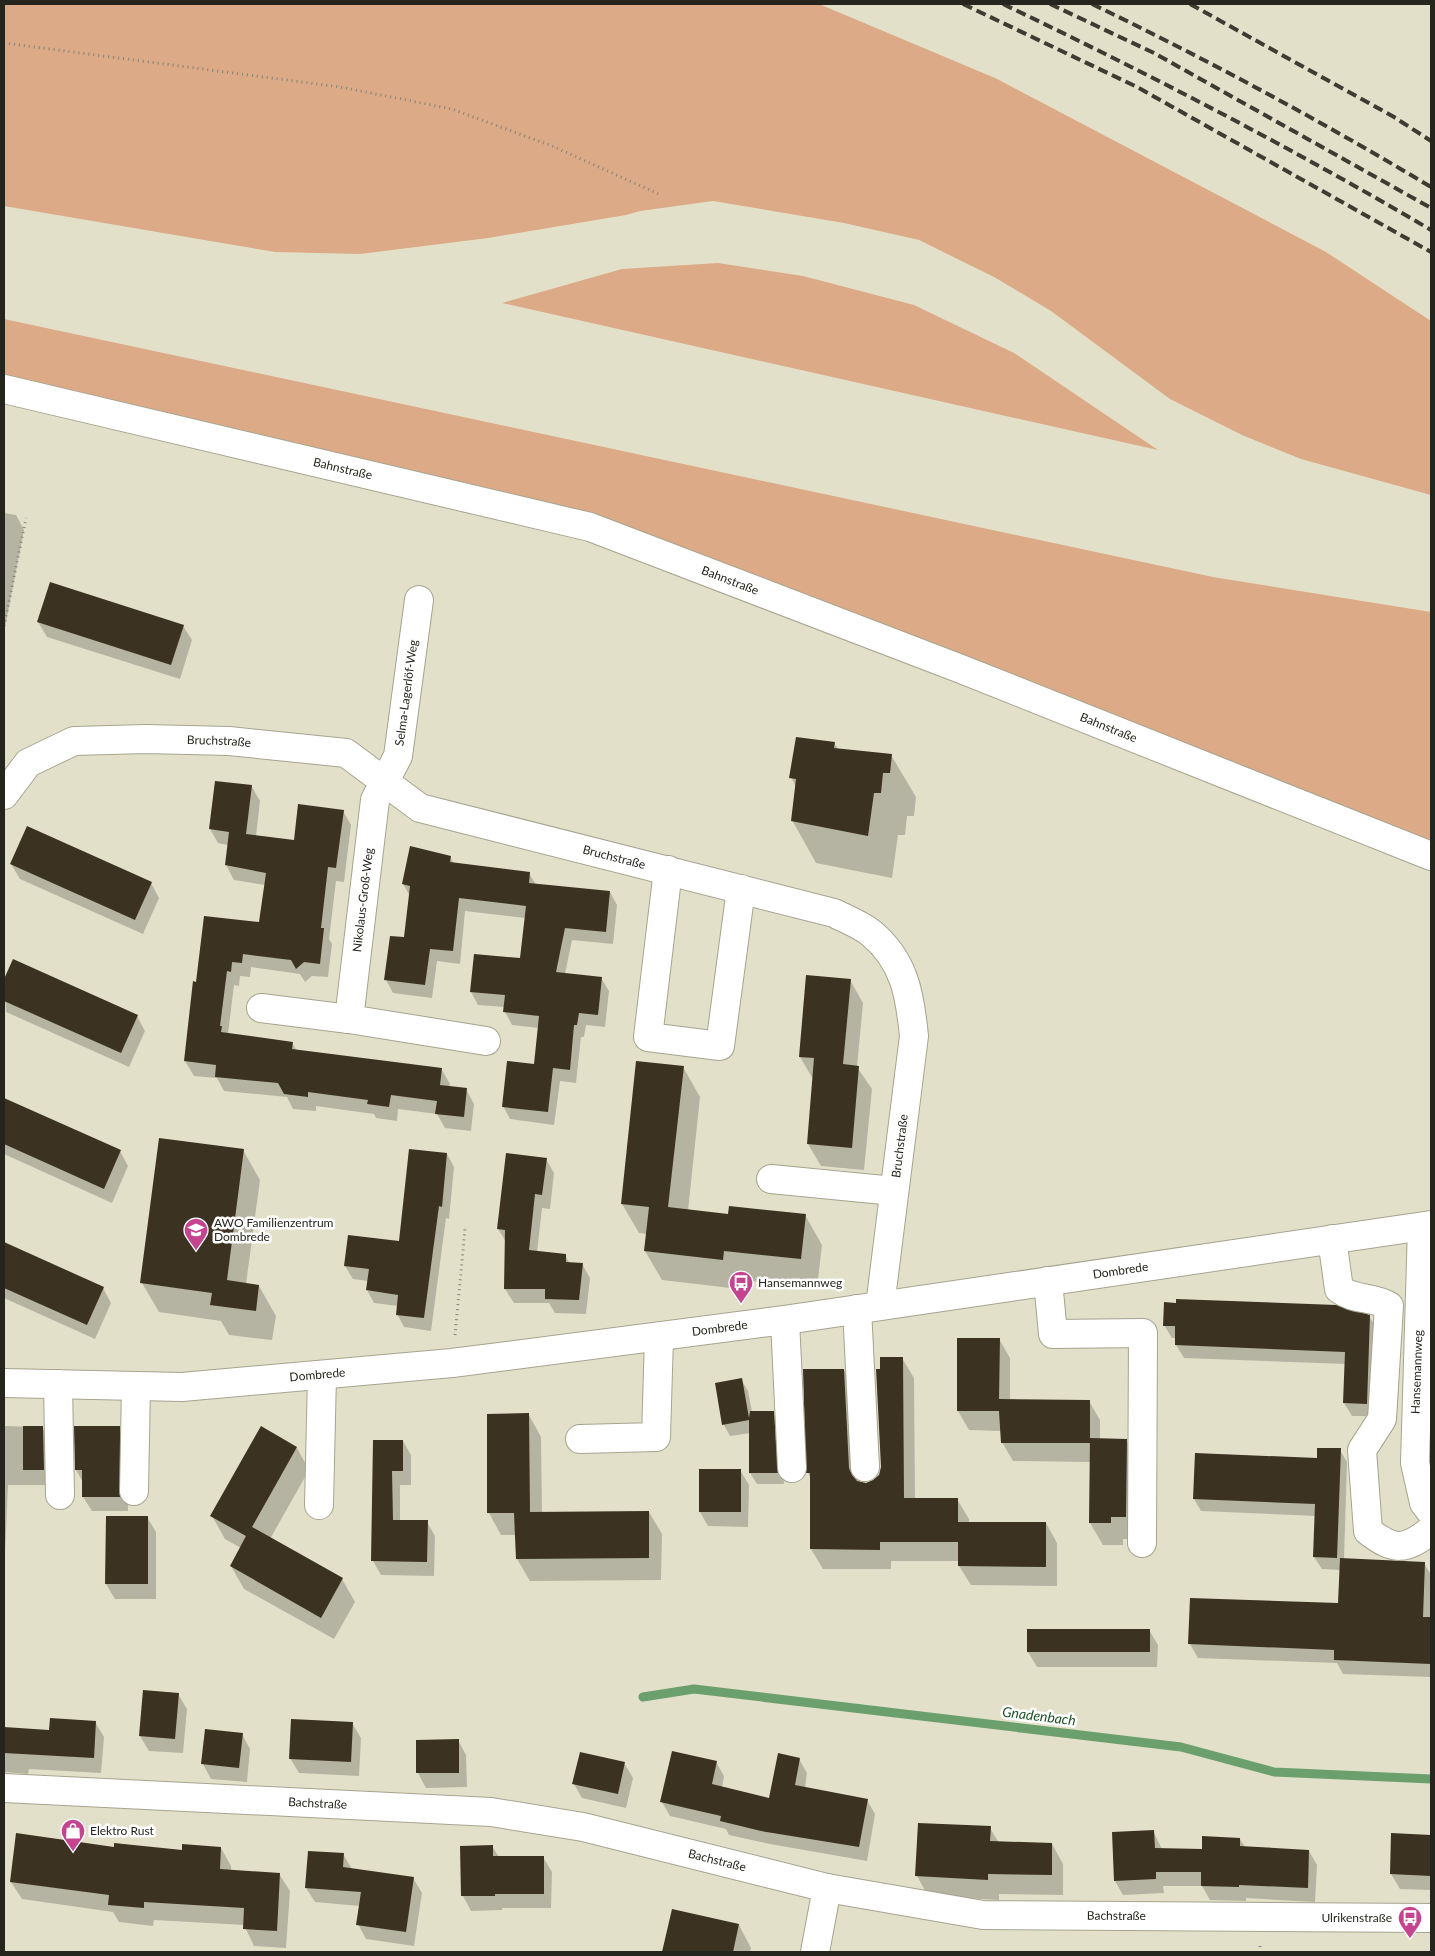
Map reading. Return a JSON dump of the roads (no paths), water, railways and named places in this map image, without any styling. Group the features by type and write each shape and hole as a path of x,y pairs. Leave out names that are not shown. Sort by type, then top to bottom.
{"street":[{"name":"Bahnstraße","path":"4,388 590,527 962,669 1431,856"},
{"name":"Selma-Lagerlöf-Weg","path":"384,782 398,756 419,600"},
{"name":"Bruchstraße","path":"4,795 28,763 74,741 146,739 228,741 346,753 420,808 834,912 871,933 895,960 909,994 914,1036 894,1191 868,1308 865,1467"},
{"name":"Nikolaus-Groß-Weg","path":"349,1019 375,800 384,782"},
{"path":"668,870 648,1037 720,1046 741,888"},
{"path":"261,1008 349,1019 486,1041"},
{"path":"771,1179 894,1191"},
{"name":"Dombrede","path":"4,1383 182,1386 452,1363 785,1320 1426,1226"},
{"name":"Hansemannweg","path":"1426,1226 1419,1304 1415,1463 1424,1503 1431,1512"},
{"path":"1332,1239 1339,1289 1349,1297 1372,1299 1389,1306 1419,1304"},
{"path":"1048,1281 1053,1334 1143,1333 1142,1543"},
{"path":"1389,1306 1382,1419 1369,1436 1362,1450 1368,1531 1385,1544 1402,1546 1421,1538 1431,1530"},
{"path":"785,1320 792,1468"},
{"path":"580,1438 656,1437 659,1337"},
{"path":"319,1505 322,1375"},
{"path":"58,1384 60,1495"},
{"path":"134,1491 136,1386"},
{"path":"1382,1419 1416,1418"},
{"name":"Bachstraße","path":"4,1788 491,1812 583,1826 827,1888 982,1915 1431,1918"},
{"path":"815,1952 827,1888"}],"waterway":[{"name":"Gnadenbach","path":"643,1697 694,1689 1181,1747 1274,1772 1431,1779"}],"railway":[{"path":"963,4 1137,87 1431,252"},
{"path":"1003,4 1220,112 1431,230"},
{"path":"1050,4 1154,53 1431,208"},
{"path":"1092,4 1264,92 1348,138 1431,187"},
{"path":"1190,4 1394,117 1431,141"}],"place":[{"name":"AWO Familienzentrum Dombrede","path":"196,1251"},
{"name":"Hansemannweg","path":"741,1304"},
{"name":"Elektro Rust","path":"73,1852"},
{"name":"Ulrikenstraße","path":"1410,1939"}]}
